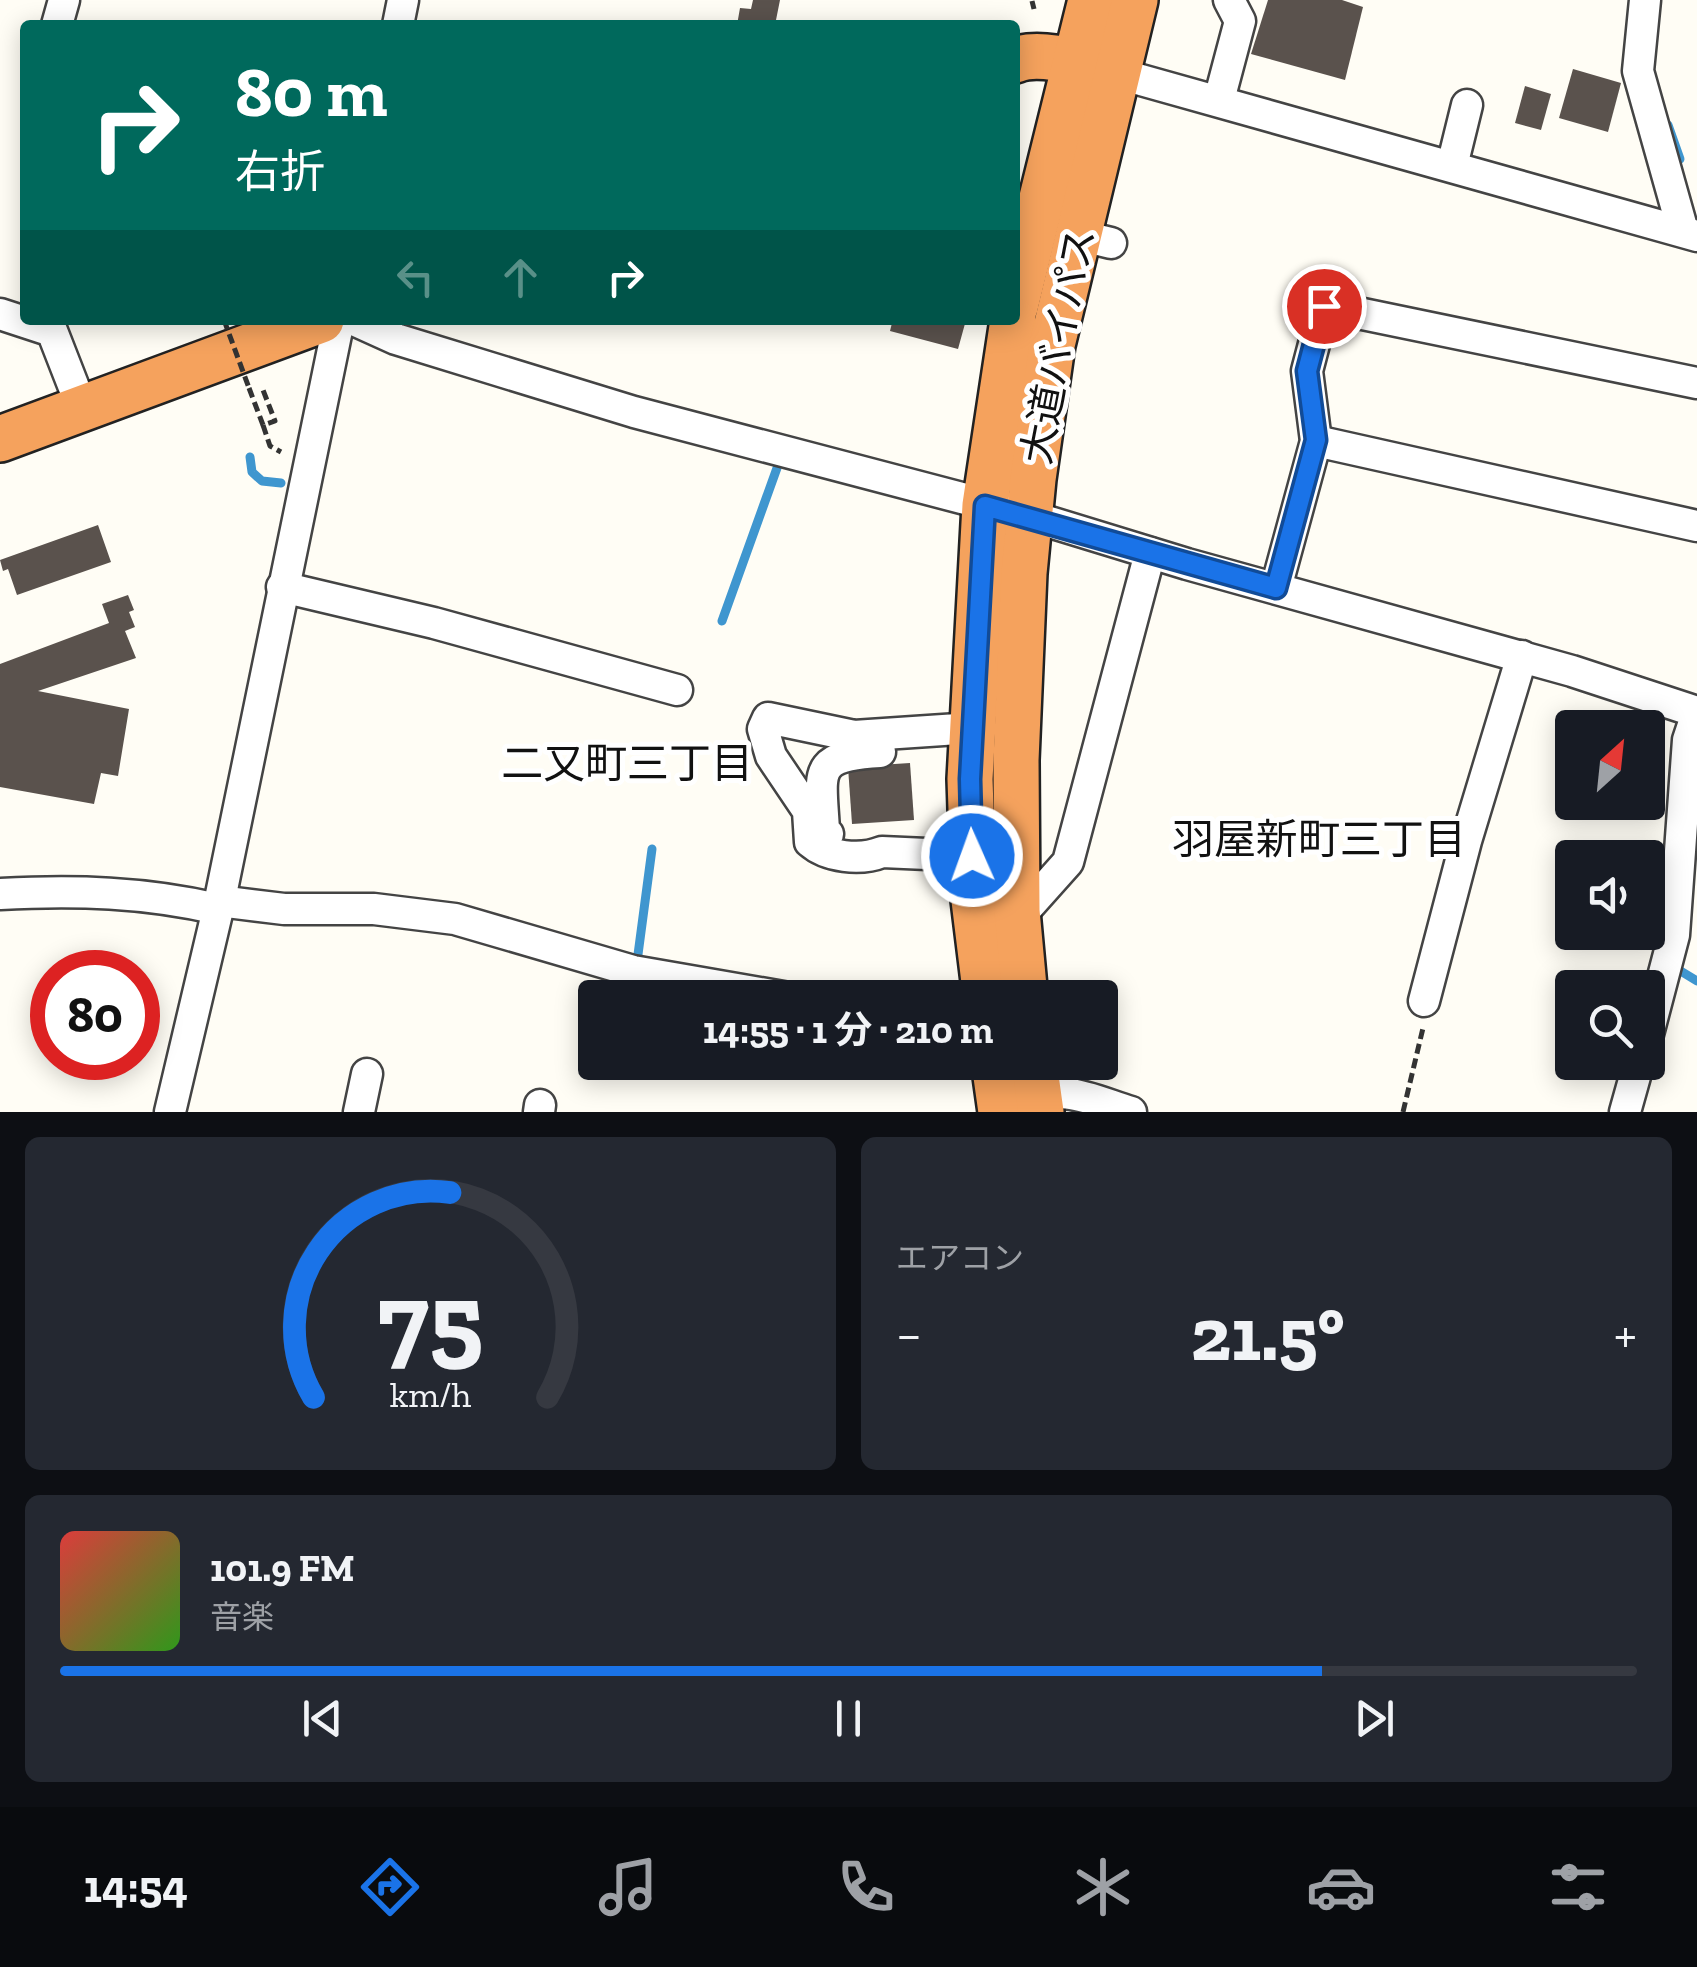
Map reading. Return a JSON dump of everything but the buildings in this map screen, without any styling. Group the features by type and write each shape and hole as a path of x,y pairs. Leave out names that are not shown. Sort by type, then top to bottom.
{"highway":[{"name":"大道バイパス","path":"1023,980 1018,918 1016,742 1030,516 1052,344 1094,239 1095,67 1091,0"},
{"name":"大道バイパス","path":"1020,292 1095,67 1136,0"},
{"path":"1020,58 1095,67"},
{"path":"0,438 307,325"},
{"name":"大道バイパス","path":"984,980 974,900 972,728 985,506 1012,325"},
{"path":"1010,1080 1027,1099"}],"street":[{"path":"1219,100 1240,21 1229,0"},
{"path":"1645,0 1638,72 1693,235"},
{"path":"1095,67 1693,235"},
{"path":"1452,166 1467,105"},
{"path":"1276,588 1316,440 1307,371 1324,306 1697,383"},
{"path":"34,325 52,331 82,408"},
{"path":"170,1112 218,905 337,325"},
{"path":"364,325 396,340 634,412 1030,516 1522,656 1697,712 1686,756 1674,936 1665,970"},
{"path":"1316,440 1697,526"},
{"path":"1018,918 1068,862 1150,552"},
{"path":"282,587 434,623 677,690"},
{"path":"1424,1001 1466,841 1522,656"},
{"path":"972,728 854,736 768,718 763,729 771,756 808,811 810,842 821,852 868,857 882,852 972,856"},
{"path":"882,852 870,844 837,840 824,831 821,776 829,762 844,754 898,751 911,744 918,732"},
{"path":"0,894 58,890 131,893 218,905 374,910 455,918 633,971 685,980"},
{"path":"359,1112 367,1074"},
{"path":"1625,1112 1634,1080"},
{"path":"1027,1099 1061,1091 1131,1112"}],"path":[{"path":"1032,1 1034,9"},
{"path":"226,325 270,446 281,452"},
{"path":"263,390 275,421 263,425"},
{"path":"1403,1112 1426,1012 1424,1001"}],"waterway":[{"path":"1668,125 1680,159"},
{"path":"250,457 252,472 262,481 281,483"},
{"path":"722,621 777,468"},
{"path":"1665,856 1668,848"},
{"path":"637,962 652,849"},
{"path":"1674,967 1697,981"}],"district":[{"name":"二又町三丁目","path":"627,763"},
{"name":"羽屋新町三丁目","path":"1319,839"}],"route":[{"path":"972,856 970,779 985,506 1276,588 1316,440 1307,371 1324,306"}]}
